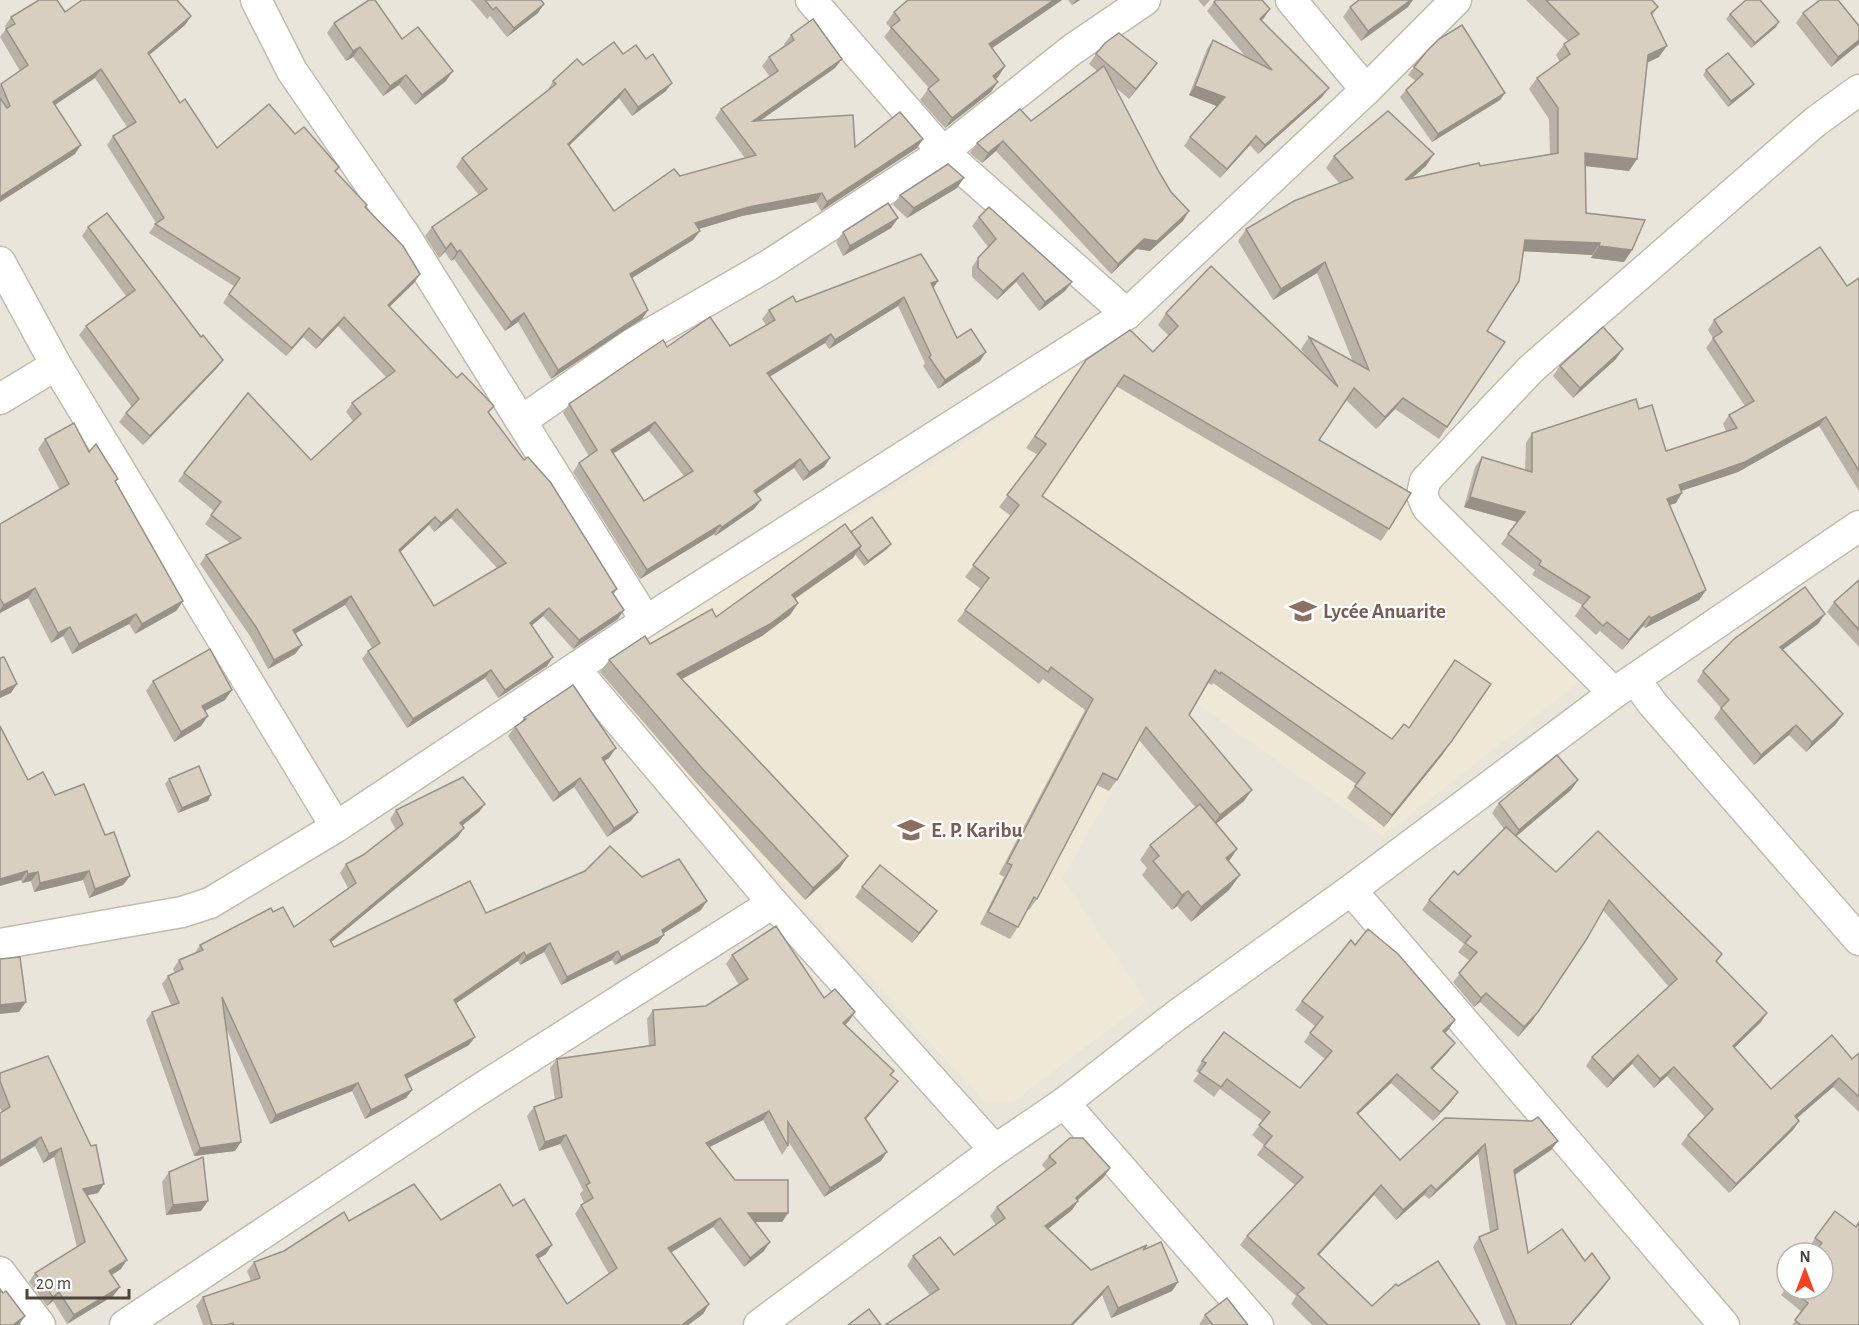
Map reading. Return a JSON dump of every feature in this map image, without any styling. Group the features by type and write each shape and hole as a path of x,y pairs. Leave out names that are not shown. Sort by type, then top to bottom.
{"street":[{"path":"256,0 292,71 405,234 646,621"},
{"path":"811,0 943,152 1127,314"},
{"path":"521,421 632,344 769,265 943,152 1073,49 1145,0"},
{"path":"1291,0 1366,90"},
{"path":"0,944 182,912 210,903 336,828 646,621 1127,314 1366,90 1456,0"},
{"path":"1859,90 1815,122 1531,369 1425,481 1422,495 1427,507 1625,686 1652,703 1859,940"},
{"path":"0,262 56,365 336,828"},
{"path":"0,399 56,365"},
{"path":"759,1325 995,1150 1064,1103 1177,1015 1351,890 1625,686 1859,526"},
{"path":"575,669 773,903 995,1150"},
{"path":"1351,890 1724,1325"},
{"path":"125,1325 477,1091 773,903"},
{"path":"1064,1103 1258,1325"},
{"path":"0,1272 40,1325"}],"shaded area":[{"path":"0,0 1859,0 1859,1325 0,1325"},
{"path":"1122,334 1397,493 1579,682 1383,836 1178,690 1118,781 1062,878 1146,1001 1013,1102 986,1103 593,679 644,636 928,468"}],"building":[{"path":"39,0 57,0 65,12 82,0 177,0 191,16 148,53 180,103 185,99 217,148 269,104 295,134 304,127 339,167 335,171 367,205 365,207 403,246 420,274 388,305 457,378 462,373 494,406 488,412 524,460 528,457 551,483 617,589 612,592 624,610 579,640 549,608 530,623 553,657 505,690 491,670 413,719 368,651 380,643 351,596 293,630 302,645 274,660 256,627 206,555 241,538 211,515 221,502 184,473 248,393 311,460 361,414 352,403 395,371 344,317 322,340 309,328 292,348 229,294 240,278 155,224 164,218 113,136 136,122 101,69 53,102 81,145 0,197 0,98 7,108 10,106 1,84 28,65 6,29 15,24 11,17","holes":["457,509 506,563 434,606 399,550 435,517 441,523"]},
{"path":"369,0 375,0 402,39 418,27 453,71 422,95 406,75 390,86 360,47 353,51 334,23"},
{"path":"485,0 541,0 544,4 514,28 496,7 493,10"},
{"path":"908,0 1054,0 989,44 1005,66 993,76 998,82 952,118 928,89 939,80 891,27 900,20 894,12"},
{"path":"1216,0 1262,0 1270,9 1260,19 1329,88 1265,145 1256,136 1227,169 1190,137 1225,97 1195,86 1213,40 1272,70 1214,2"},
{"path":"1359,0 1411,0 1368,31 1350,7"},
{"path":"1546,0 1652,0 1658,7 1651,13 1667,46 1648,55 1637,159 1585,153 1586,213 1645,220 1632,250 1599,246 1600,243 1525,240 1519,281 1487,331 1505,342 1447,427 1403,398 1385,417 1354,388 1319,440 1411,493 1389,529 1124,375 1042,496 1392,739 1404,724 1409,728 1455,660 1491,684 1451,742 1392,815 1355,786 1365,773 1215,670 1189,715 1252,790 1220,815 1146,727 1117,780 1103,773 1037,899 1034,897 1018,927 988,912 1012,865 1007,863 1093,699 1051,667 1048,672 965,610 989,578 973,565 1019,505 1007,495 1046,444 1035,436 1086,360 1130,330 1153,352 1178,326 1166,313 1211,266 1338,387 1309,337 1369,370 1325,262 1281,289 1246,229 1294,201 1353,178 1334,156 1388,111 1434,154 1405,180 1479,163 1480,166 1558,153 1558,108 1537,78 1570,54 1564,44 1579,34"},
{"path":"1746,0 1760,0 1779,22 1755,43 1730,14"},
{"path":"1820,0 1838,0 1859,26 1859,40 1838,57 1803,13"},
{"path":"813,19 842,59 753,121 853,115 855,147 900,112 923,139 827,202 822,193 749,207 695,223 700,231 630,274 648,310 558,370 524,313 511,322 460,250 457,252 451,243 446,249 432,227 487,189 462,158 556,84 553,81 577,59 583,65 614,42 623,54 636,45 646,59 653,54 672,83 638,107 625,89 568,144 614,211 674,169 680,176 756,155 721,109 778,71 769,57 794,40 791,35"},
{"path":"1462,25 1505,93 1438,134 1406,90 1423,74 1414,67 1427,51 1439,39"},
{"path":"1119,33 1157,63 1136,89 1096,54 1105,43"},
{"path":"1728,53 1754,84 1731,101 1706,70"},
{"path":"1104,66 1159,172 1171,192 1189,211 1157,241 1144,239 1118,264 1003,141 988,153 977,143 1020,109 1031,121"},
{"path":"948,164 964,178 914,208 900,195"},
{"path":"888,203 898,218 850,246 843,232"},
{"path":"989,207 1072,282 1045,302 1023,273 1003,291 978,268 978,258 996,239 979,217"},
{"path":"107,213 201,337 203,335 223,360 150,436 126,413 139,399 86,326 135,290 88,227"},
{"path":"1820,247 1847,286 1859,278 1859,471 1826,417 1745,462 1679,485 1682,493 1667,499 1706,590 1651,618 1649,616 1629,640 1607,622 1603,626 1582,606 1590,597 1539,565 1541,561 1508,534 1525,512 1470,497 1482,457 1532,472 1532,433 1636,399 1639,409 1652,405 1666,451 1737,428 1729,415 1754,401 1713,338 1722,332 1714,320"},
{"path":"921,254 938,281 931,283 957,338 971,329 986,352 945,380 929,357 931,355 904,297 835,340 831,334 767,373 830,458 809,472 800,459 754,491 761,500 722,527 720,525 647,570 579,463 597,450 569,404 663,340 667,347 710,317 730,346 775,320 769,310 793,296 796,302","holes":["655,422 693,471 644,501 611,450"]},
{"path":"1603,327 1623,349 1580,388 1560,366"},
{"path":"74,423 89,452 96,444 118,479 115,481 183,601 142,624 136,614 79,644 70,627 58,633 35,588 4,605 0,598 0,524 69,484 45,439"},
{"path":"872,517 891,544 868,561 851,532"},
{"path":"845,524 861,546 792,595 798,603 770,624 677,674 848,856 813,888 700,766 609,660 645,636 650,644 712,609 716,617"},
{"path":"1859,580 1859,630 1834,602"},
{"path":"1805,587 1825,614 1780,647 1843,714 1812,742 1796,725 1761,755 1721,708 1729,700 1703,671 1734,639"},
{"path":"210,649 232,690 202,706 208,716 181,732 153,681"},
{"path":"4,657 17,684 0,692 0,658"},
{"path":"573,685 616,748 602,758 638,812 614,828 580,778 559,793 515,727 526,719 524,718"},
{"path":"0,726 28,780 43,772 55,795 84,784 105,835 114,832 130,876 95,889 89,871 40,883 38,872 28,874 27,871 0,879"},
{"path":"1557,755 1578,780 1519,830 1499,803"},
{"path":"199,766 211,795 182,808 169,779"},
{"path":"463,777 485,804 460,823 464,828 330,940 334,947 470,881 486,913 585,871 610,846 642,877 679,859 707,901 662,930 664,935 621,957 618,951 567,977 550,943 526,956 524,952 454,1000 475,1037 405,1075 412,1090 371,1110 358,1083 276,1115 222,997 241,1142 200,1148 152,1012 179,1003 168,976 183,969 179,960 203,950 200,945 271,908 273,912 283,907 294,927 356,883 346,864 363,855 403,824 396,810"},
{"path":"1200,804 1237,849 1226,858 1240,875 1201,907 1188,891 1182,895 1153,861 1159,856 1150,845"},
{"path":"1506,827 1556,872 1598,831 1722,954 1716,961 1767,1013 1733,1046 1771,1089 1832,1035 1852,1059 1859,1053 1859,1097 1839,1078 1795,1116 1799,1121 1736,1184 1688,1135 1713,1109 1674,1067 1660,1079 1638,1055 1613,1079 1592,1057 1677,979 1609,900 1586,940 1538,1012 1524,1027 1486,993 1481,998 1459,973 1477,952 1465,943 1471,936 1429,900 1454,871 1458,875"},
{"path":"880,865 937,911 919,933 862,887"},
{"path":"776,926 824,998 835,989 855,1012 843,1023 894,1071 890,1075 898,1081 865,1118 887,1152 830,1188 788,1122 788,1146 769,1111 706,1143 735,1180 788,1180 788,1213 748,1213 770,1242 750,1258 720,1218 668,1248 709,1304 682,1325 234,1325 233,1323 212,1325 203,1297 260,1278 254,1262 284,1251 344,1212 349,1221 414,1184 441,1220 500,1184 513,1206 524,1199 552,1245 536,1255 567,1304 617,1268 581,1205 593,1198 586,1185 590,1183 566,1135 545,1142 534,1107 562,1097 557,1059 655,1045 653,1010 706,1006 748,979 732,955"},
{"path":"1368,929 1398,954 1455,1020 1443,1031 1455,1043 1431,1068 1458,1092 1440,1112 1397,1074 1357,1113 1400,1160 1445,1118 1532,1121 1538,1117 1558,1141 1514,1170 1528,1253 1562,1229 1585,1261 1592,1253 1610,1278 1570,1325 1517,1325 1479,1237 1498,1229 1485,1144 1436,1190 1431,1185 1403,1210 1381,1185 1318,1254 1372,1306 1396,1284 1398,1286 1438,1261 1480,1325 1328,1325 1297,1294 1304,1288 1247,1236 1303,1177 1264,1146 1272,1136 1259,1125 1270,1112 1227,1079 1221,1087 1199,1072 1206,1063 1202,1061 1224,1032 1300,1088 1332,1051 1310,1033 1323,1017 1302,1001 1351,940 1355,945"},
{"path":"20,957 26,1002 0,1005 0,959"},
{"path":"48,1056 91,1146 96,1145 104,1184 83,1189 127,1260 109,1271 120,1287 74,1315 59,1292 53,1297 35,1273 85,1242 61,1148 49,1154 41,1137 0,1161 0,1113 10,1107 0,1081 0,1073"},
{"path":"1070,1138 1083,1138 1110,1168 1076,1198 1078,1201 1045,1226 1091,1270 1147,1245 1143,1250 1161,1242 1178,1282 1118,1308 1108,1286 1071,1325 885,1325 939,1289 913,1256 940,1237 954,1255 1005,1218 997,1207 1056,1163 1049,1156"},
{"path":"203,1157 208,1201 173,1205 169,1172"},
{"path":"1835,1211 1856,1227 1859,1222 1859,1325 1801,1325 1795,1320 1808,1303 1806,1301 1835,1301 1835,1241 1819,1241 1815,1238"},
{"path":"0,1289 3,1293 6,1291 25,1316 13,1325 0,1325"},
{"path":"1227,1298 1248,1325 1213,1325 1205,1315"},
{"path":"869,1309 881,1325 848,1325"}],"place":[{"name":"Lycée Anuarite","path":"1303,611"},
{"name":"E. P. Karibu","path":"911,830"}]}
